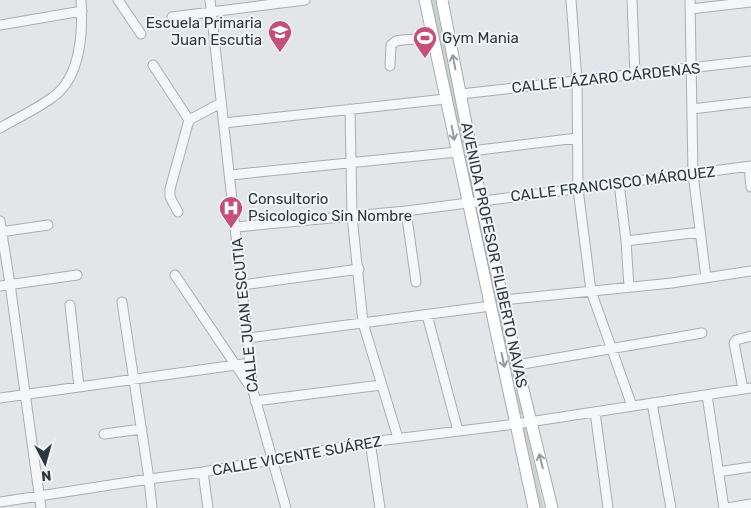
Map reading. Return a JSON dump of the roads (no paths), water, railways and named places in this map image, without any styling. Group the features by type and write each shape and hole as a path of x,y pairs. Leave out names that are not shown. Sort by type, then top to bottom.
{"main road":[{"name":"AVENIDA PROFESOR FILIBERTO NAVAS","path":"425,0 534,508"},
{"name":"AVENIDA PROFESOR FILIBERTO NAVAS","path":"442,0 481,201 517,365 552,508"}],"street":[{"path":"0,128 54,96 64,87 75,65 82,11 81,0"},
{"path":"118,0 141,34"},
{"name":"CALLE JUAN ESCUTIA","path":"210,0 253,391 286,508"},
{"path":"172,17 285,1 305,0"},
{"path":"571,0 577,81 578,188 591,291 632,406"},
{"path":"632,0 635,75"},
{"path":"706,278 693,174 690,5 751,2"},
{"path":"0,25 82,11"},
{"path":"390,66 391,45 396,41 433,38"},
{"name":"CALLE LÁZARO CÁRDENAS","path":"461,94 751,61"},
{"path":"153,65 189,120"},
{"path":"224,123 446,99"},
{"path":"692,109 751,102"},
{"path":"178,212 170,197 170,188 189,120 221,103"},
{"path":"350,109 352,216 364,323 398,438"},
{"path":"471,151 577,138"},
{"path":"230,175 457,152"},
{"path":"750,166 751,187"},
{"name":"CALLE FRANCISCO MÁRQUEZ","path":"236,227 406,211 750,166"},
{"path":"619,183 629,287"},
{"path":"406,211 416,282"},
{"path":"0,221 41,508"},
{"path":"1,232 48,225"},
{"path":"626,241 700,232"},
{"path":"242,285 359,269"},
{"path":"503,300 706,278 751,271"},
{"path":"0,286 77,275"},
{"path":"175,275 253,391"},
{"path":"122,302 152,508"},
{"path":"70,305 79,388"},
{"path":"248,338 491,306"},
{"path":"427,315 458,431"},
{"path":"517,365 702,333"},
{"path":"747,389 734,343 736,340 751,336"},
{"path":"0,398 250,363"},
{"path":"255,402 381,385"},
{"name":"CALLE VICENTE SUÁREZ","path":"0,502 203,472 370,442 516,424 747,389"},
{"path":"707,395 725,508 751,504"},
{"path":"652,403 671,508"},
{"path":"595,412 608,508"},
{"path":"104,434 142,429"},
{"path":"370,442 380,508"},
{"path":"718,472 751,467"},
{"path":"203,472 208,508"}],"place":[{"name":"Escuela Primaria Juan Escutia","path":"280,53"},
{"name":"Gym Mania","path":"425,59"},
{"name":"Consultorio Psicologico Sin Nombre","path":"231,229"}]}
